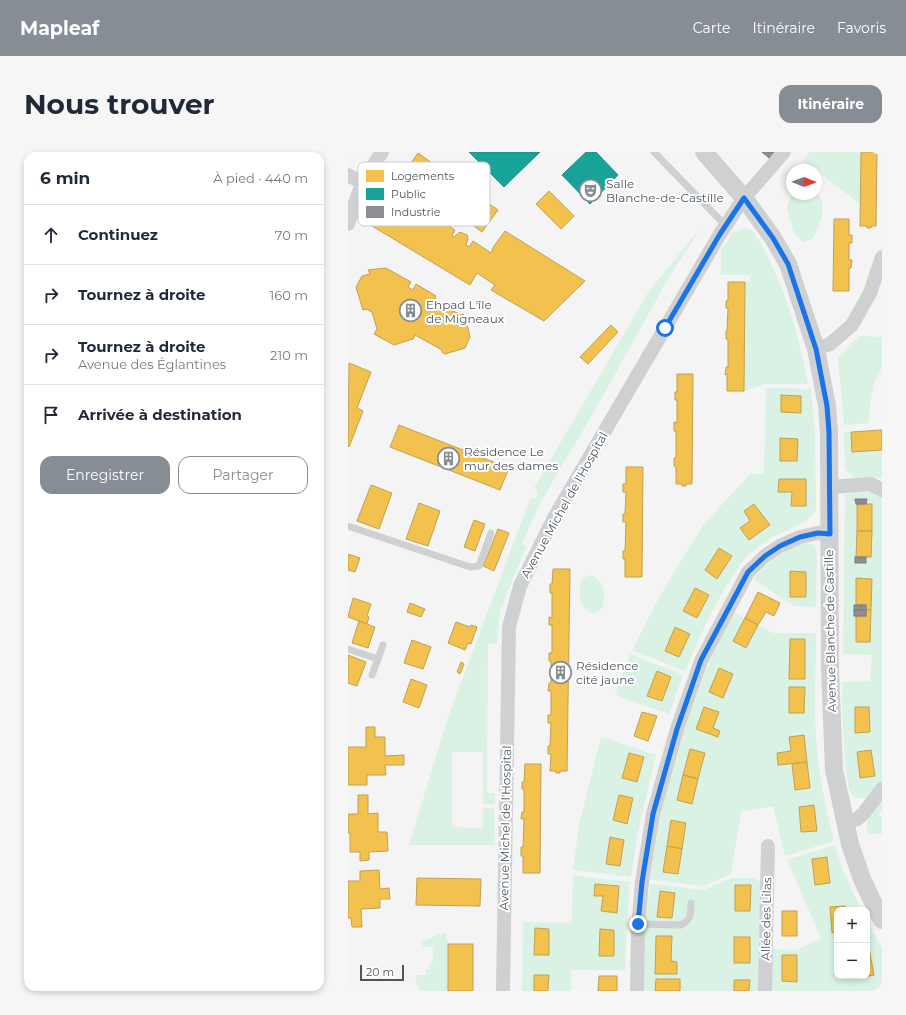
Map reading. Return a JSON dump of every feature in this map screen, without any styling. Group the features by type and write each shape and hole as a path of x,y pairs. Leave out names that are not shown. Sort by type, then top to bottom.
{"street":[{"path":"376,162 382,152"},
{"name":"Avenue Blanche de Castille","path":"704,152 744,198 773,238 788,264 816,349 827,406 829,432 832,731 834,770 850,844 862,879 882,920"},
{"name":"Avenue Michel de l'Hospital","path":"503,991 509,628 520,586 556,516 726,226 744,198 784,152"},
{"path":"348,175 358,181"},
{"path":"348,224 358,193"},
{"path":"816,349 830,344 852,325 870,293 882,258"},
{"path":"830,487 871,484 882,490"},
{"path":"637,991 638,924 642,882 653,814 677,729 701,660 748,572 765,556 780,546 800,537 818,533 830,534"},
{"path":"845,823 857,819 863,814 882,789"},
{"name":"Allée des Lilas","path":"765,991 768,846"}],"lane":[{"path":"654,152 726,226"},
{"path":"348,526 470,567 479,566 491,533"},
{"path":"372,675 383,645"},
{"path":"348,649 378,659"},
{"path":"638,924 681,925 689,919 691,913 691,903"}],"green space":[{"path":"810,152 861,152 860,204 822,175 822,164 807,164 803,161"},
{"path":"789,200 821,200 823,209 822,215 818,228 812,239 803,242 794,233 787,209"},
{"path":"701,227 668,279 595,410 540,504 522,543 526,547 500,611 497,644 488,643 487,793 495,793 495,804 483,804 483,752 452,752 452,827 483,828 483,808 494,808 495,845 409,845 448,717 530,499 536,498 538,494 537,490 534,488 649,291"},
{"path":"745,228 752,230 756,236 767,254 779,281 796,332 808,384 765,384 744,391 745,282 750,282 751,275 721,275 721,250 732,233"},
{"path":"859,336 882,337 882,366 875,380 870,404 869,423 844,425 838,357"},
{"path":"766,388 811,389 815,432 816,509 813,514 803,523 767,540 741,563 714,608 685,671 632,650 675,570 704,524 750,474 764,474","holes":["782,396 801,396 800,413 781,412","781,439 798,439 797,461 780,461","779,479 806,480 806,506 791,506 792,492 778,492","754,504 770,525 749,540 740,528 750,521 744,511","719,548 731,556 717,579 705,570","695,588 709,595 683,611","675,627 690,634 679,657 665,651"]},
{"path":"844,432 851,432 852,452 882,450 882,478 857,479 847,472 845,467"},
{"path":"850,492 872,492 882,495 882,781 875,791 863,799 856,798 852,795 847,781 842,712 842,682 870,681 872,655 843,654 845,495","holes":["856,499 867,499 866,504 872,504 871,557 866,557 855,563","856,579 871,579 870,642 856,642 856,616 854,616 854,605 856,605","855,707 869,707 869,732 855,732","871,750 874,776 860,778 857,752"]},
{"path":"806,543 814,545 817,554 816,607 794,606 753,579 777,557","holes":["790,572 806,572 805,597 790,597"]},
{"path":"589,575 594,576 601,583 604,597 603,607 596,612 586,610 581,600 581,580"},
{"path":"733,612 745,618 733,641 746,648 758,625 773,633 816,633 816,746 823,792 834,841 785,856 773,806 741,812 731,874 703,886 650,879 661,808 682,735 711,658","holes":["790,639 805,639 805,679 789,679","719,668 733,674 723,698 709,692","789,687 805,687 804,713 789,713","704,707 719,712 713,728 720,731 718,737 696,729","804,735 810,788 795,789 792,764 778,765 777,753 791,751 789,737","690,750 705,753 692,804 677,800","814,805 817,830 801,832 799,807","671,820 686,823 677,874 663,872"]},
{"path":"630,654 683,675 669,714 615,695","holes":["657,671 671,677 662,701 648,696"]},
{"path":"601,737 656,755 637,836 631,877 573,870 579,825","holes":["629,753 643,757 637,782 622,778","619,795 633,798 627,823 613,820","610,837 624,840 620,866 606,864"]},
{"path":"882,797 882,810 879,815 882,817 882,834 867,834 868,817"},
{"path":"835,845 842,868 860,907 830,907 832,932 834,932 834,979 870,979 870,976 874,975 870,954 870,927 882,948 882,991 770,991 770,949 797,950 821,938 787,860","holes":["827,857 830,883 815,885 812,859","782,955 797,955 796,982 782,981"]},
{"path":"573,875 630,882 625,970 571,970 571,991 548,991 549,975 534,975 534,991 522,991 523,922 572,923","holes":["595,884 619,887 617,912 601,911 603,896 594,895","535,928 549,929 549,955 534,955","600,930 614,930 614,956 599,956"]},
{"path":"732,878 756,878 762,885 761,991 749,991 750,981 734,980 734,991 680,991 679,979 656,979 655,991 644,991 645,930 650,884 704,890","holes":["735,885 750,885 750,911 735,911","660,891 675,893 672,918 657,916","656,936 672,936 671,961 677,962 677,974 655,974","734,937 750,937 750,963 734,962"]},
{"path":"446,933 448,945 448,991 420,991 415,978 417,975 426,975 426,969 430,969 430,962 433,962 433,947 423,947 422,942 437,935"}],"building: Logements":[{"path":"861,152 877,152 876,226 871,226 871,228 867,228 867,226 860,226"},
{"path":"418,153 431,162 412,162"},
{"path":"549,191 574,216 561,229 536,204"},
{"path":"490,204 498,210 490,221"},
{"path":"834,219 849,219 849,235 852,235 852,243 849,243 849,260 852,260 851,268 849,268 849,291 833,291"},
{"path":"372,226 449,226 455,230 452,235 454,237 460,232 467,235 468,239 466,245 469,247 473,241 491,253 494,246 505,231 585,281 544,321 491,290 495,285 477,273 470,285"},
{"path":"474,226 486,226 482,232"},
{"name":"Ehpad L'île de Migneaux","path":"386,268 411,282 408,287 413,290 416,284 436,296 434,301 465,316 470,337 465,348 445,354 442,350 415,335 413,339 394,345 374,334 377,329 372,312 366,309 363,310 356,287 362,276 370,274 368,270"},
{"path":"728,282 745,282 744,391 727,391 727,374 725,375 726,367 728,367 728,339 726,339 726,331 728,308 726,308 726,301 728,300"},
{"path":"611,325 618,332 588,364 580,357"},
{"path":"349,363 371,372 357,408 363,411 349,447 348,446"},
{"path":"677,374 693,374 692,484 686,484 686,486 676,484 676,467 674,466 674,458 676,458 676,431 674,431 674,422 677,423 677,400 675,400 675,392 677,392"},
{"path":"781,395 801,396 801,413 781,412"},
{"name":"Résidence Le mur des dames","path":"399,425 509,468 500,490 390,447"},
{"path":"882,430 882,450 852,452 851,432"},
{"path":"780,438 798,439 797,461 780,461"},
{"path":"626,467 643,467 642,577 625,577 625,559 623,559 623,551 625,551 626,522 623,522 623,514 625,514 626,492 623,492 623,484 626,484"},
{"path":"779,479 806,479 806,506 791,506 792,492 778,492"},
{"path":"371,485 392,493 379,529 357,521"},
{"path":"419,503 440,511 428,546 406,539"},
{"path":"754,504 770,525 749,540 740,528 750,521 744,511"},
{"path":"857,504 872,504 872,531 857,531"},
{"path":"474,520 485,524 475,551 464,547"},
{"path":"498,529 509,533 494,571 483,566"},
{"path":"857,531 872,531 871,557 856,557"},
{"path":"719,548 732,556 717,579 705,570"},
{"path":"348,554 360,558 355,572 348,570"},
{"name":"Résidence cité jaune","path":"553,569 570,569 567,771 560,771 560,773 550,771 551,754 548,754 548,746 550,746 551,723 548,723 548,715 551,715 551,691 548,691 549,683 551,683 551,661 549,661 549,653 552,653 552,625 549,625 549,617 552,618 552,593 550,593 550,584 552,584"},
{"path":"790,571 806,572 806,597 790,597"},
{"path":"856,578 872,579 871,610 866,610 866,605 856,605"},
{"path":"695,588 709,595 697,618 683,611"},
{"path":"758,592 780,603 774,616 766,612 758,625 745,618"},
{"path":"353,598 371,604 367,616 369,617 367,624 348,617"},
{"path":"410,603 425,609 421,617 407,612"},
{"path":"866,610 871,610 870,642 856,642 856,616 866,616"},
{"path":"745,618 758,625 746,648 733,641"},
{"path":"359,621 375,627 368,648 352,643"},
{"path":"456,622 470,627 471,625 477,627 471,644 468,643 465,650 448,643"},
{"path":"675,627 690,634 679,657 665,651"},
{"path":"790,639 805,639 805,679 789,679"},
{"path":"412,640 431,647 423,669 404,663"},
{"path":"348,655 366,662 357,686 348,683"},
{"path":"461,662 464,664 460,674 457,672"},
{"path":"719,668 733,674 723,698 709,692"},
{"path":"657,671 671,677 662,701 647,696"},
{"path":"411,679 427,685 419,708 403,702"},
{"path":"789,687 805,687 804,713 789,713"},
{"path":"704,707 719,712 713,728 720,731 718,737 696,729"},
{"path":"855,707 869,707 870,732 855,733"},
{"path":"642,712 657,716 648,741 634,736"},
{"path":"366,727 375,727 375,737 385,737 385,756 404,755 404,765 385,765 386,775 367,775 367,785 348,785 348,747 366,747"},
{"path":"804,735 807,762 778,765 777,753 791,751 789,737"},
{"path":"690,749 705,753 698,779 683,775"},
{"path":"871,750 875,776 860,778 857,752"},
{"path":"629,753 644,757 637,782 622,778"},
{"path":"807,762 810,788 795,790 792,764"},
{"path":"525,764 541,764 540,873 523,873 523,856 521,856 521,847 523,847 524,819 521,819 522,812 524,812 524,789 522,789 522,782 524,782"},
{"path":"683,775 698,779 692,804 677,800"},
{"path":"358,795 368,795 368,814 378,813 378,832 387,832 388,851 369,852 369,860 360,861 360,852 350,852 350,833 348,833 348,814 358,814"},
{"path":"619,795 633,798 627,824 613,820"},
{"path":"814,805 817,831 801,832 799,807"},
{"path":"671,820 686,823 682,849 667,846"},
{"path":"610,837 624,840 620,866 606,864"},
{"path":"667,846 682,849 678,874 663,872"},
{"path":"827,857 830,883 815,885 812,859"},
{"path":"379,870 380,889 389,888 390,899 380,899 380,908 361,909 362,927 352,927 351,918 348,918 348,881 360,881 360,871"},
{"path":"417,878 481,879 480,906 416,905"},
{"path":"595,884 619,886 617,913 601,911 603,896 594,896"},
{"path":"735,885 751,885 750,911 735,911"},
{"path":"660,891 675,893 672,918 657,917"},
{"path":"845,906 845,907 834,907 834,933 832,933 830,907"},
{"path":"782,911 797,911 797,936 782,936"},
{"path":"535,928 549,929 549,955 534,955"},
{"path":"600,929 614,930 614,956 599,956"},
{"path":"656,936 672,936 671,961 677,962 677,974 655,974"},
{"path":"734,937 750,937 750,963 734,963"},
{"path":"448,944 473,944 473,991 448,991"},
{"path":"870,954 874,975 870,976"},
{"path":"782,955 797,955 797,982 782,981"},
{"path":"534,975 549,975 548,991 534,991"},
{"path":"599,976 617,976 617,991 598,991"},
{"path":"656,979 680,979 680,991 655,991"},
{"path":"734,980 750,980 749,991 734,991"}],"building: Public":[{"path":"469,152 540,152 504,187 490,173 490,162 479,162"},
{"name":"Salle Blanche-de-Castille","path":"586,152 596,152 618,175 590,204 562,175"}],"building: Industrie":[{"path":"762,152 774,152 769,158"},
{"path":"855,499 867,499 866,504 856,504"},
{"path":"855,557 866,557 866,563 855,563"},
{"path":"854,605 866,605 866,610 854,610"},
{"path":"854,610 866,610 866,616 854,616"}],"place":[{"name":"Salle Blanche-de-Castille","path":"590,190"},
{"name":"Ehpad L'île de Migneaux","path":"411,311"},
{"name":"Résidence Le mur des dames","path":"449,458"},
{"name":"Résidence cité jaune","path":"560,672"}],"route":[{"path":"638,924 642,882 653,814 677,729 701,660 748,572 765,556 780,546 800,537 818,533 830,534 829,432 827,406 816,349 788,264 773,238 744,198 720,234 665,328"}]}
